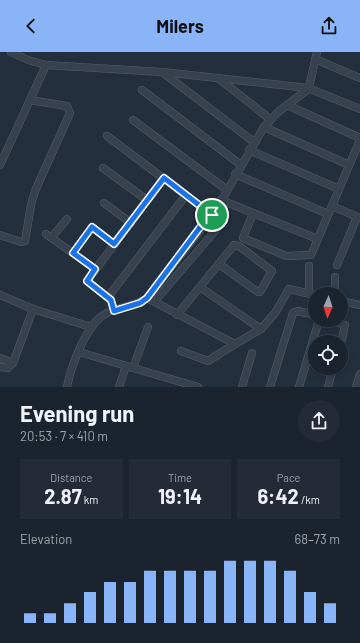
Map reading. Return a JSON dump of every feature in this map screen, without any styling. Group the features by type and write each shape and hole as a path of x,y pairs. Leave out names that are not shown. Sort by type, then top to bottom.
{"street":[{"path":"11,52 28,60 46,65 162,72 308,88 360,109"},
{"path":"67,387 79,352 91,327 102,316 140,303 147,298 201,226 212,215 249,150 270,119 308,88 316,56 360,78"},
{"path":"0,165 46,65"},
{"path":"162,72 254,142"},
{"path":"217,78 270,119"},
{"path":"142,90 241,165"},
{"path":"0,235 21,242 25,241 35,191 70,113 67,106 30,100"},
{"path":"253,213 243,238 286,256 311,255 360,139 287,106"},
{"path":"132,120 227,190"},
{"path":"264,127 350,165"},
{"path":"107,136 212,215"},
{"path":"249,150 339,189"},
{"path":"103,168 147,200"},
{"path":"235,174 328,214"},
{"path":"114,311 111,300 87,281 164,178"},
{"path":"108,297 186,195"},
{"path":"221,200 318,239"},
{"path":"104,203 131,223"},
{"path":"332,206 358,218 337,265"},
{"path":"66,219 49,236 95,269"},
{"path":"155,301 220,225"},
{"path":"73,253 92,227 114,244"},
{"path":"177,315 219,264 236,245 272,271 260,292 258,292 219,264"},
{"path":"309,266 311,287"},
{"path":"335,276 335,287"},
{"path":"200,287 262,329"},
{"path":"181,351 208,361 262,329 275,313 289,289 308,293"},
{"path":"0,295 33,309 91,327"},
{"path":"147,298 235,344"},
{"path":"348,303 360,306"},
{"path":"0,367 8,368 13,363 33,309"},
{"path":"270,387 293,313 298,311 308,313"},
{"path":"134,368 148,327"},
{"path":"299,387 317,327"},
{"path":"79,352 198,387"},
{"path":"242,387 252,353"},
{"path":"0,358 13,363"},
{"path":"119,387 126,366"},
{"path":"356,387 360,374"},
{"path":"328,387 331,375"}],"route":[{"path":"164,178 212,215 201,226 147,298 140,303 114,311 111,300 87,281 95,269 73,253 92,227 114,244 164,178"}]}
